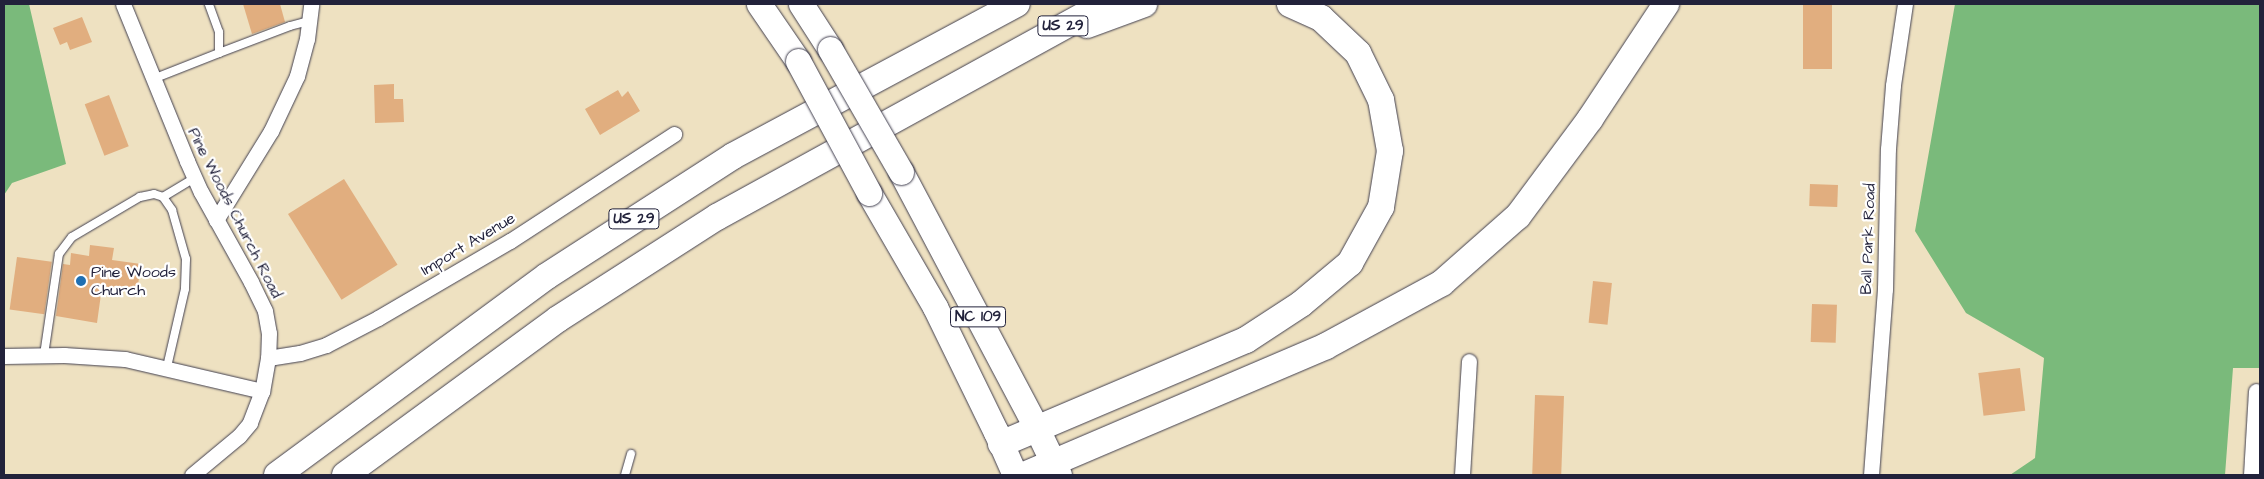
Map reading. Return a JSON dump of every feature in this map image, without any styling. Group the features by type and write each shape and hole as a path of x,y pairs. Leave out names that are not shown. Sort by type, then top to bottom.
{"highway":[{"path":"943,43 995,4"},
{"name":"US 29","path":"277,475 547,276 733,156 1017,4"},
{"name":"US 29","path":"345,475 558,319 717,217 1104,4"},
{"path":"1021,49 1144,4"},
{"path":"1001,444 1246,340 1301,304 1350,263 1381,207 1390,151 1381,100 1358,53 1321,18 1290,4"},
{"path":"1024,475 1056,469 1326,346 1442,282 1518,216 1590,119 1666,4"}],"main road":[{"name":"NC 109","path":"759,4 798,61 869,193 935,307 1014,475"},
{"name":"NC 109","path":"801,4 830,49 901,172 1038,429 1056,469"}],"street":[{"name":"Pine Woods Church Road","path":"123,4 194,178 251,282 265,311 269,333 268,358 262,391 250,423 239,436 192,475"},
{"path":"216,220 275,123 297,76 311,4"},
{"name":"Ball Park Road","path":"1871,475 1884,298 1888,149 1893,85 1905,4"},
{"name":"Import Avenue","path":"268,358 300,353 326,345 378,318 510,240 674,134"},
{"path":"4,356 44,355 126,359 167,367 262,391"},
{"path":"1462,475 1469,361"},
{"path":"2251,475 2256,391"}],"lane":[{"path":"210,4 219,32 219,53"},
{"path":"153,79 290,26 309,21"},
{"path":"163,197 194,178"},
{"path":"44,355 60,254 64,248 72,237 140,197 154,194 163,197 172,210 186,259 185,289 167,367"},
{"path":"625,475 631,454"}],"green space":[{"path":"4,4 29,4 66,164 12,183 4,195"},
{"path":"1955,4 2260,4 2260,368 2233,368 2225,475 2010,475 2035,458 2044,358 1966,313 1915,231"}],"building":[{"path":"243,4 280,4 285,22 252,34"},
{"path":"1803,4 1832,4 1832,69 1803,69"},
{"path":"82,17 92,42 70,50 67,42 60,45 53,28"},
{"path":"394,84 394,99 403,99 404,122 375,123 374,85"},
{"path":"618,90 622,97 628,91 640,111 600,135 585,109"},
{"path":"109,95 129,146 104,156 85,104"},
{"path":"344,179 398,265 342,300 288,214"},
{"path":"1810,184 1838,185 1837,207 1809,206"},
{"path":"90,245 114,248 112,260 141,264 137,292 102,287 97,323 56,316 63,264 70,265 71,253 89,256"},
{"path":"17,257 52,262 44,314 10,309"},
{"path":"1593,281 1612,283 1608,325 1589,323"},
{"path":"1812,304 1837,305 1836,343 1811,342"},
{"path":"2020,368 2025,411 1984,416 1978,373"},
{"path":"1535,395 1564,396 1561,475 1532,475"}],"place":[{"name":"Pine Woods Church","path":"81,281"}]}
